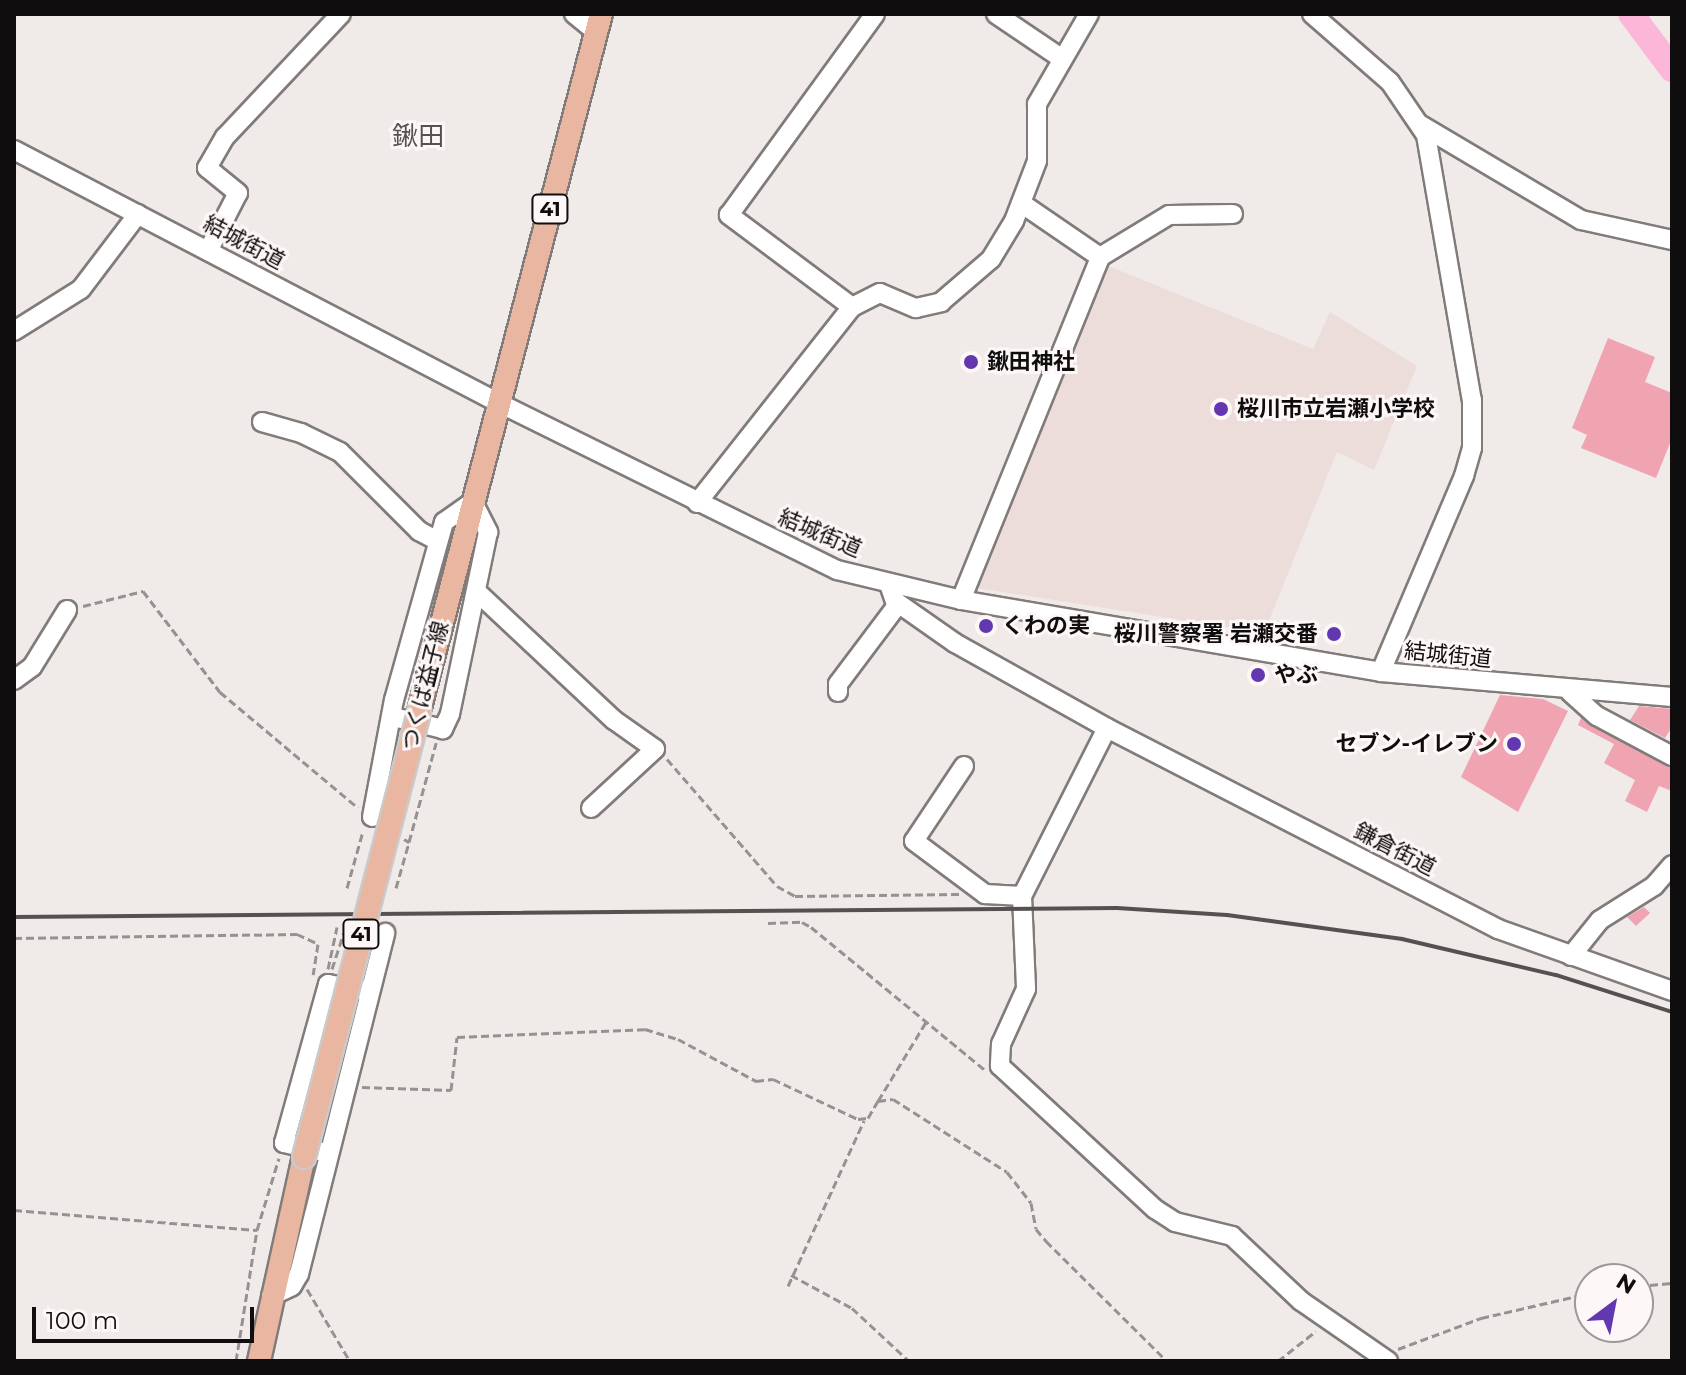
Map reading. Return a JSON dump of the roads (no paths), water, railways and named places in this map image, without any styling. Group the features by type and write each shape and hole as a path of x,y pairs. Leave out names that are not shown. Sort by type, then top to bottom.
{"main road":[{"name":"つくば益子線","path":"259,1361 304,1157 598,23"}],"street":[{"path":"208,251 238,193 207,168 225,137 341,14"},
{"path":"574,14 598,23"},
{"path":"852,307 729,215 875,14"},
{"path":"996,14 1061,58"},
{"path":"697,503 852,307 880,293 916,308 941,302 991,259 1021,203 1037,161 1037,104 1089,14"},
{"path":"1312,14 1390,82 1421,125 1581,220 1672,240"},
{"path":"1381,672 1472,448 1472,400 1421,125"},
{"name":"結城街道","path":"14,150 499,403 837,570 961,600 1381,672 1570,692 1672,697"},
{"path":"1021,203 1100,257"},
{"path":"14,331 81,289 138,214"},
{"path":"961,600 1100,257 1169,215 1233,214"},
{"path":"262,422 301,433 340,452 419,531 438,541"},
{"path":"372,817 393,717 438,541 448,516 473,502 488,532 443,729 393,717"},
{"path":"838,692 838,684 898,604 889,584"},
{"path":"476,591 614,720 655,749 591,808"},
{"name":"鎌倉街道","path":"898,604 955,643 1107,728 1498,929 1672,991"},
{"path":"14,680 32,667 67,610"},
{"path":"1570,692 1597,716 1672,756"},
{"path":"1107,728 1022,896 1026,989 1001,1044 1000,1066 1155,1209 1175,1222 1232,1236 1276,1281 1327,1320 1391,1356"},
{"path":"964,766 914,841 985,894 1022,896"},
{"path":"1571,956 1600,920 1654,886 1672,865"},
{"path":"271,1296 292,1286 299,1274 344,1085 385,933"},
{"path":"329,1153 284,1143 303,1077 323,981 369,992"},
{"path":"303,1077 344,1085"}],"waterway":[{"path":"1631,14 1672,69"}],"railway":[{"path":"14,917 1117,908 1227,915 1402,939 1556,975 1672,1012"}],"place":[{"name":"鍬田神社","path":"971,362"},
{"name":"桜川市立岩瀬小学校","path":"1221,409"},
{"name":"くわの実","path":"986,626"},
{"name":"桜川警察署 岩瀬交番","path":"1334,634"},
{"name":"やぶ","path":"1258,675"},
{"name":"セブン-イレブン","path":"1514,744"}],"district":[{"name":"鍬田","path":"418,137"}]}
